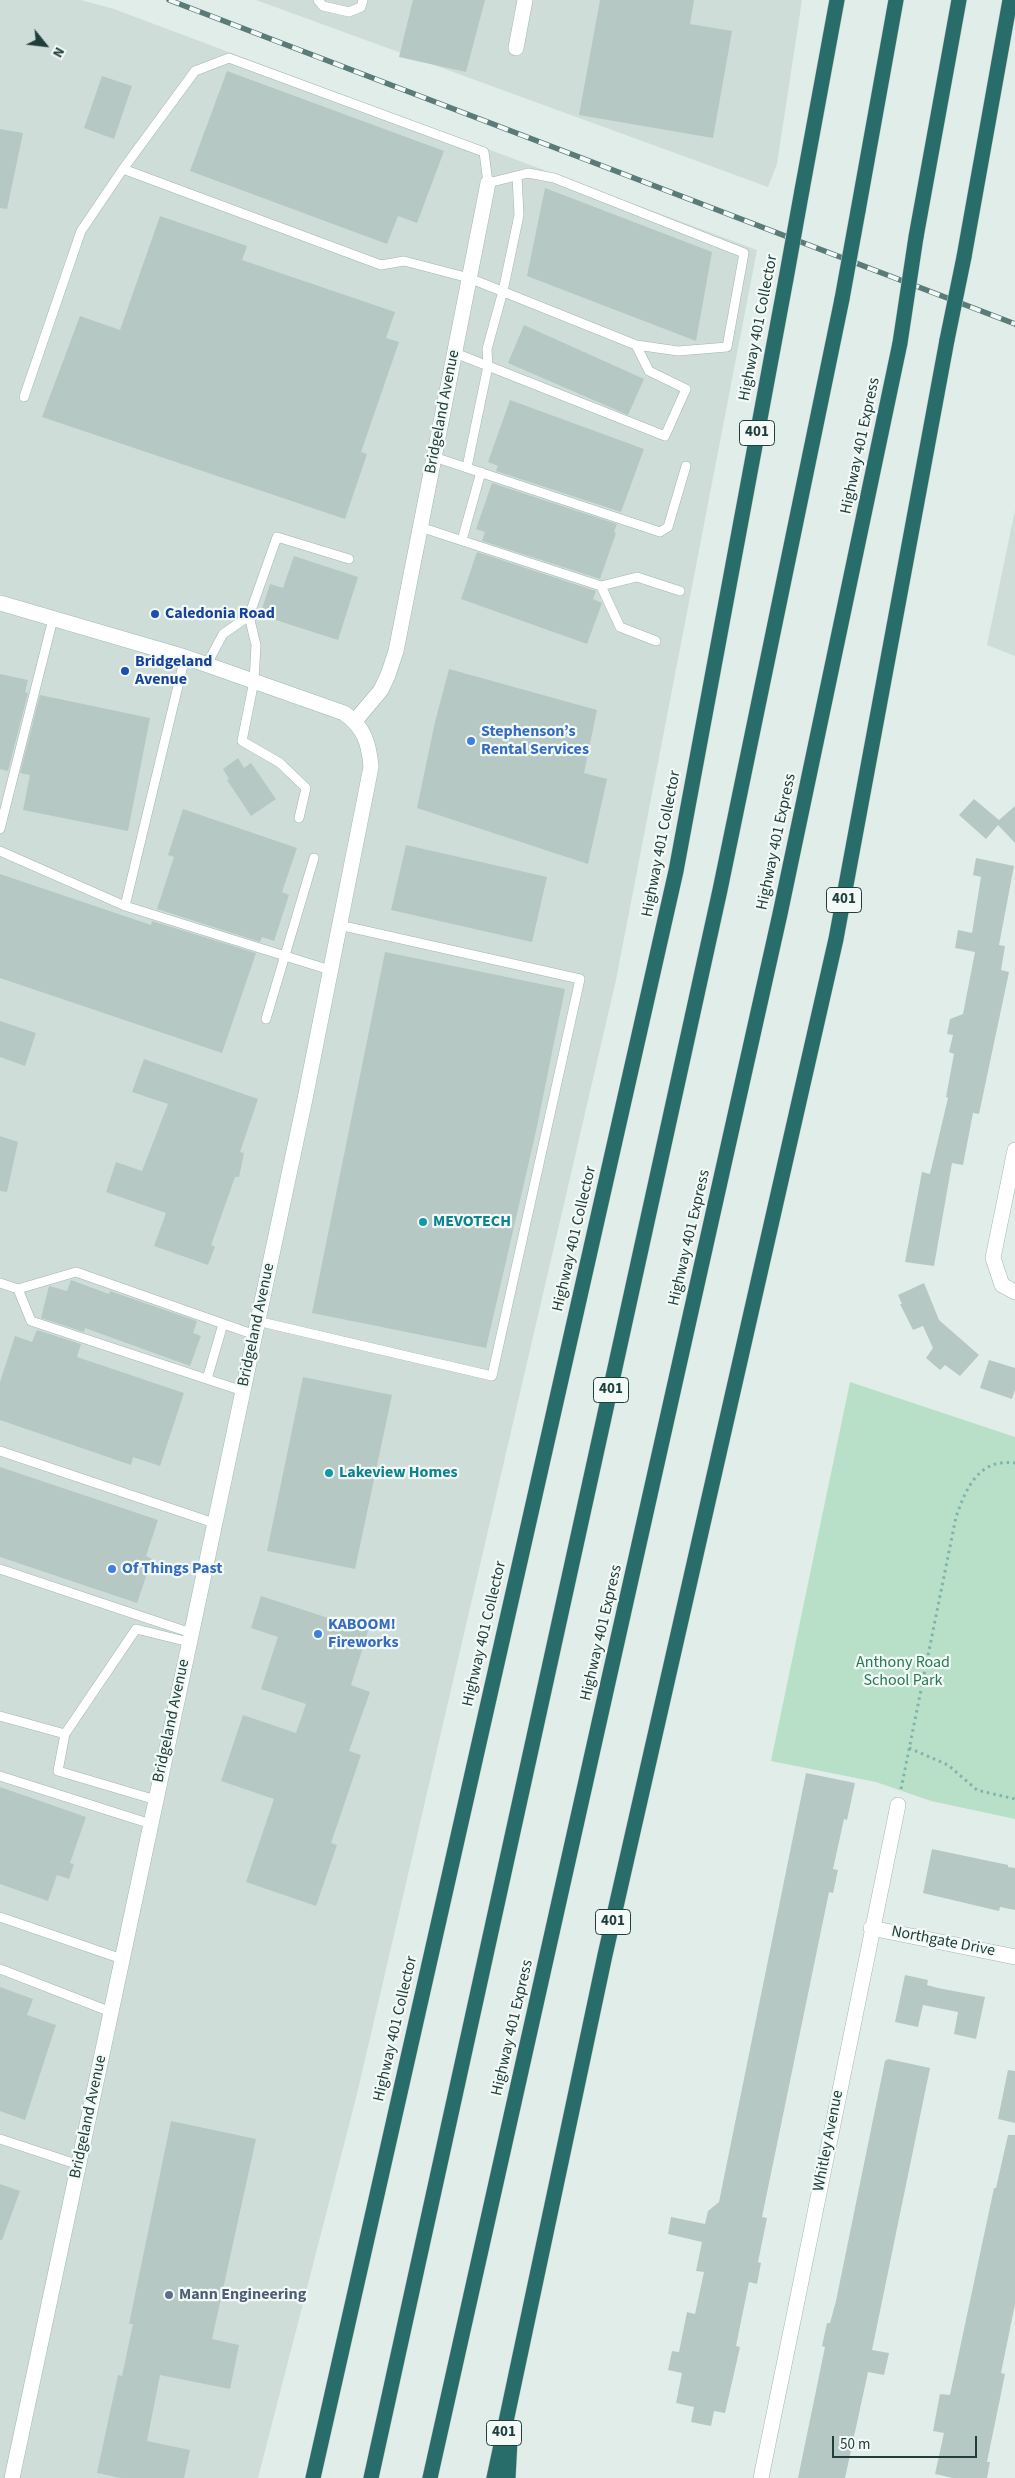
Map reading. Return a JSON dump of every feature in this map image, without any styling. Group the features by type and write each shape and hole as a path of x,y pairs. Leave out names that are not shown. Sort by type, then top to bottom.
{"highway":[{"name":"Highway 401 Collector","path":"313,2478 676,871 837,0"},
{"name":"401","path":"372,2478 720,890 842,299 896,0"},
{"name":"Highway 401 Express","path":"430,2478 778,924 900,343 916,237 960,0"},
{"name":"401","path":"494,2478 605,1955 836,939 964,257 1010,0"},
{"path":"508,2478 513,2389"},
{"path":"302,2478 318,2451"}],"street":[{"path":"516,48 525,0"},
{"name":"Bridgeland Avenue","path":"12,2478 243,1391 370,778 370,754 366,739 355,721 381,690 396,651 488,183"},
{"path":"0,603 185,656 344,713 355,721"},
{"path":"1015,1150 993,1258 1002,1285 1015,1292"},
{"name":"Whitley Avenue","path":"761,2478 871,1928 898,1805"},
{"name":"Northgate Drive","path":"871,1928 1015,1957"}],"lane":[{"path":"318,0 323,6 349,12 361,7 363,0"},
{"path":"24,397 81,231 123,169 195,71 229,58 484,152 488,183 528,173 554,178 744,253 727,347 678,351 636,345 469,278 404,261 381,265 123,169"},
{"path":"466,467 488,366 487,349 503,291 519,215 517,176"},
{"path":"455,354 665,436 686,389 649,371 636,345"},
{"path":"434,457 660,532 668,527 686,466"},
{"path":"462,540 482,472"},
{"path":"420,527 601,586 637,577 680,591"},
{"path":"299,818 306,788 280,763 242,742 254,681 256,645 249,616 277,537 349,559"},
{"path":"601,586 620,627 656,641"},
{"path":"207,664 223,634 249,616"},
{"path":"0,829 53,618"},
{"path":"125,906 185,656"},
{"path":"0,851 125,906 330,970"},
{"path":"266,1019 314,858"},
{"path":"0,1283 18,1289 76,1272 223,1324 256,1328 492,1376 580,979 339,926"},
{"path":"18,1289 31,1320 243,1391"},
{"path":"207,1379 223,1324"},
{"path":"0,1451 214,1523"},
{"path":"0,1569 190,1637"},
{"path":"156,1800 58,1771 65,1734 136,1629 190,1637"},
{"path":"0,1716 65,1734"},
{"path":"0,1776 150,1824"},
{"path":"0,1917 122,1959"},
{"path":"0,1969 111,2012"},
{"path":"0,2139 79,2165"}],"path":[{"path":"898,1805 956,1517 966,1488 985,1468 1015,1463"},
{"path":"910,1748 948,1765 977,1790 1015,1799"}],"shaded area":[{"path":"0,0 81,0 114,9 757,250 616,980 357,2094 258,2478 0,2478"},
{"path":"256,0 802,0 777,164 768,187"},
{"path":"1015,510 1015,656 987,645"}],"green space":[{"name":"Anthony Road School Park","path":"850,1382 1015,1437 1015,1819 931,1801 876,1782 771,1761"}],"building":[{"path":"413,0 485,0 466,72 399,57"},
{"path":"600,0 694,0 690,24 732,31 713,138 579,115"},
{"path":"227,71 444,151 417,223 398,216 387,244 190,171"},
{"path":"102,76 132,86 114,139 84,128"},
{"path":"0,129 23,133 7,209 0,208"},
{"path":"545,188 712,252 696,341 527,276"},
{"path":"160,216 247,246 242,260 395,312 386,338 399,342 361,452 367,454 345,519 42,417 80,316 120,330"},
{"path":"524,325 644,379 628,415 508,363"},
{"path":"510,400 644,449 621,512 496,471 498,466 488,462"},
{"path":"492,483 617,524 614,532 616,533 600,579 482,541 485,532 476,529"},
{"path":"477,552 596,591 593,599 602,603 587,644 461,599"},
{"path":"294,556 358,577 338,640 260,615 270,584 283,588"},
{"path":"449,669 597,710 584,773 607,779 588,864 417,808 435,722"},
{"path":"0,674 28,680 25,692 28,693 8,771 0,769"},
{"path":"40,695 150,718 128,831 23,810 30,775 20,773"},
{"path":"238,758 244,768 251,763 276,799 251,816 227,780 229,779 223,769"},
{"path":"974,799 999,820 1015,806 1015,843 998,825 986,839 959,815"},
{"path":"183,809 297,848 282,892 289,895 274,941 262,937 260,942 157,909 174,857 168,855"},
{"path":"406,845 547,877 532,942 391,910"},
{"path":"976,858 1014,866 999,945 1005,946 1001,970 1009,972 979,1114 973,1113 963,1165 952,1163 934,1266 905,1262 922,1172 930,1174 948,1098 946,1097 954,1054 949,1052 953,1035 947,1034 950,1019 963,1014 975,952 955,948 958,930 972,933 981,877 973,875"},
{"path":"0,874 151,925 152,921 256,953 222,1053 0,978"},
{"name":"MEVOTECH","path":"385,952 565,989 536,1131 486,1348 312,1313"},
{"path":"0,1021 36,1033 25,1066 0,1057"},
{"path":"144,1059 258,1099 240,1152 244,1153 239,1177 235,1177 211,1245 215,1247 208,1265 154,1246 166,1213 106,1192 116,1162 142,1171 168,1104 132,1092"},
{"path":"0,1136 18,1142 7,1192 0,1191"},
{"path":"71,1280 109,1294 110,1291 197,1321 193,1333 201,1336 190,1366 85,1328 84,1332 41,1318 49,1286 67,1291"},
{"path":"924,1283 939,1320 979,1355 960,1376 945,1365 940,1370 926,1358 933,1348 923,1326 913,1330 900,1304 902,1304 898,1295"},
{"path":"37,1330 81,1344 77,1357 184,1393 160,1466 133,1457 131,1465 0,1420 0,1382 15,1336 32,1342"},
{"path":"989,1360 1015,1368 1015,1390 1012,1399 980,1388"},
{"name":"Lakeview Homes","path":"303,1377 392,1395 355,1569 267,1551"},
{"path":"0,1467 158,1520 146,1556 152,1559 137,1603 0,1557"},
{"path":"261,1596 368,1631 351,1685 370,1692 349,1751 361,1755 331,1843 337,1845 316,1906 246,1882 274,1799 221,1781 243,1715 296,1733 306,1704 261,1689 278,1637 251,1628"},
{"path":"806,1773 855,1783 847,1820 844,1819 833,1869 838,1870 833,1893 829,1892 762,2217 767,2218 758,2262 761,2263 757,2284 749,2282 736,2346 740,2347 725,2413 714,2411 711,2426 691,2422 694,2407 676,2403 682,2373 668,2370 672,2351 679,2352 687,2312 695,2314 704,2272 696,2271 702,2242 668,2234 671,2217 705,2224 708,2211 719,2202"},
{"path":"0,1787 86,1817 70,1863 74,1864 69,1879 57,1875 48,1901 0,1884"},
{"path":"932,1849 1015,1868 1015,1910 1000,1907 999,1911 923,1893"},
{"path":"905,1975 928,1980 927,1985 985,1997 976,2039 954,2034 958,2012 923,2005 918,2027 895,2022"},
{"path":"0,1987 33,1999 27,2015 56,2025 25,2120 0,2111"},
{"path":"888,2059 930,2068 872,2350 889,2353 884,2375 868,2372 845,2478 798,2478 825,2347 822,2346 827,2323 830,2323 836,2301 885,2061"},
{"path":"1008,2070 1015,2071 1015,2123 998,2119"},
{"path":"171,2121 256,2139 212,2339 239,2345 230,2389 160,2375 147,2441 190,2450 184,2478 121,2478 97,2473 118,2375 122,2376 133,2324 129,2324"},
{"path":"1008,2135 1015,2135 1015,2304 1001,2373 1005,2374 987,2462 990,2462 987,2478 953,2478 935,2474 944,2433 933,2431 940,2394 950,2395 994,2188 996,2188"},
{"path":"0,2184 20,2191 2,2240 0,2240"}],"railway":[{"path":"169,0 1015,324"}],"place":[{"name":"Caledonia Road","path":"155,614"},
{"name":"Bridgeland Avenue","path":"125,671"},
{"name":"Stephenson’s Rental Services","path":"471,741"},
{"name":"MEVOTECH","path":"423,1222"},
{"name":"Lakeview Homes","path":"329,1473"},
{"name":"Of Things Past","path":"112,1569"},
{"name":"KABOOM! Fireworks","path":"318,1634"},
{"name":"Mann Engineering","path":"169,2295"}]}
